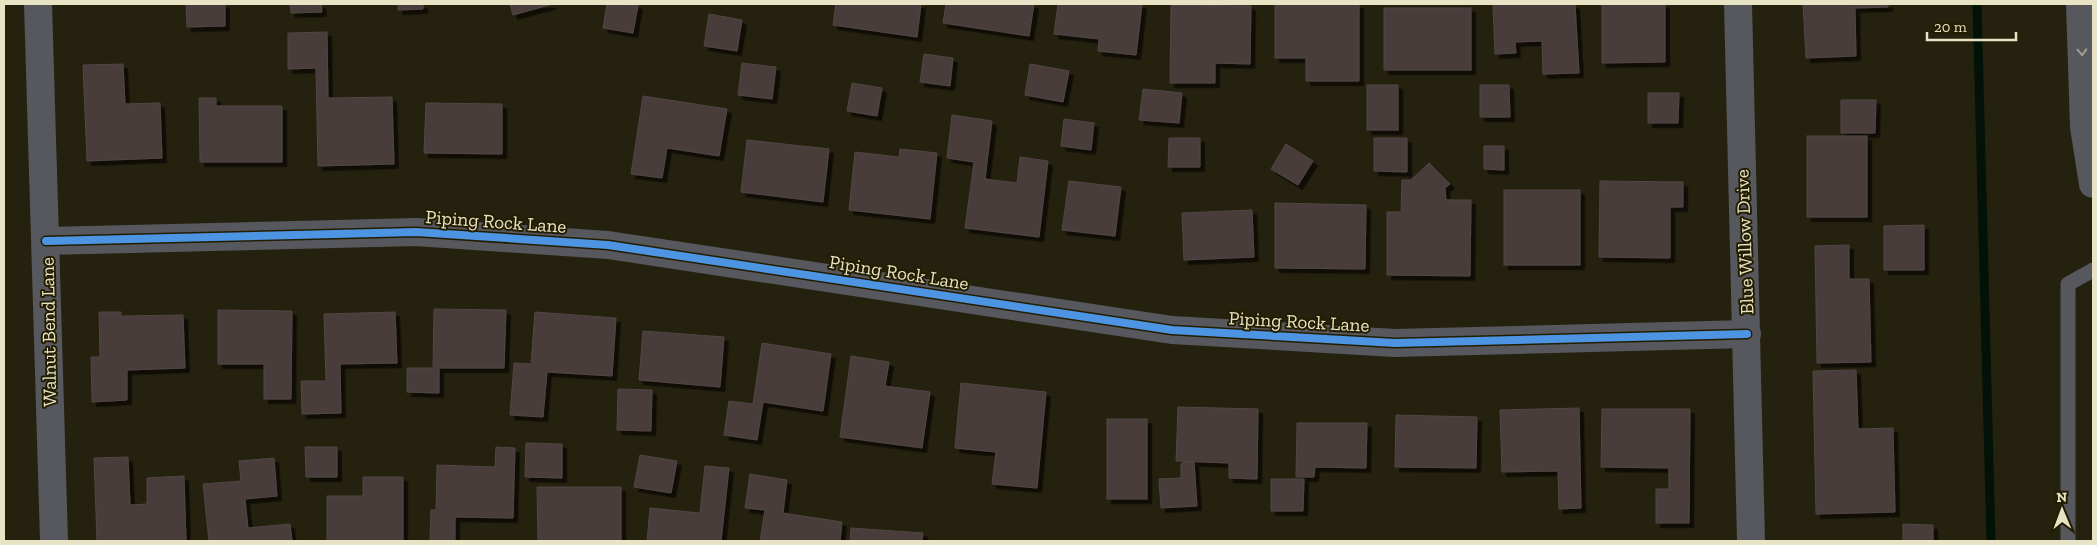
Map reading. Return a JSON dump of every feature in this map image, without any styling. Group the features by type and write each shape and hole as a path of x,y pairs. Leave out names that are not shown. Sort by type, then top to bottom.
{"street":[{"name":"Walnut Bend Lane","path":"38,4 54,541"},
{"name":"Blue Willow Drive","path":"1738,4 1751,541"},
{"path":"2080,4 2084,127 2093,184"},
{"name":"Piping Rock Lane","path":"46,241 416,232 608,245 1172,330 1395,343 1747,334"}],"lane":[{"path":"2068,541 2068,284 2093,270"}],"building":[{"path":"186,4 225,4 225,26 187,27"},
{"path":"290,4 321,4 322,12 291,13"},
{"path":"398,4 423,4 423,9 398,10"},
{"path":"510,4 553,4 513,15"},
{"path":"607,4 638,5 633,33 603,28"},
{"path":"836,4 921,4 917,37 833,25"},
{"path":"946,4 1034,4 1029,36 943,23"},
{"path":"1058,4 1142,4 1136,55 1098,51 1099,39 1054,34"},
{"path":"1275,4 1359,4 1359,81 1306,81 1306,58 1275,58"},
{"path":"1493,4 1575,4 1579,73 1543,74 1542,41 1515,42 1516,53 1495,54"},
{"path":"1602,4 1665,4 1665,62 1602,63"},
{"path":"1803,4 1888,4 1888,7 1855,8 1856,56 1806,58"},
{"path":"1171,5 1251,6 1250,64 1215,63 1215,83 1170,83"},
{"path":"1384,8 1471,8 1471,70 1384,70"},
{"path":"709,14 742,20 737,51 704,46"},
{"path":"327,32 328,98 392,97 394,164 318,166 316,68 288,69 288,33"},
{"path":"924,54 953,58 950,86 920,82"},
{"path":"742,63 776,67 772,99 738,95"},
{"path":"123,64 125,104 160,103 162,158 87,161 83,65"},
{"path":"1030,64 1069,71 1063,102 1025,95"},
{"path":"852,83 882,88 877,116 847,111"},
{"path":"1367,85 1398,85 1398,130 1367,130"},
{"path":"1480,85 1509,85 1510,117 1480,117"},
{"path":"1143,89 1182,93 1179,123 1139,120"},
{"path":"1648,93 1679,93 1678,123 1648,123"},
{"path":"643,96 727,109 719,156 667,148 662,178 631,174"},
{"path":"199,98 216,98 216,106 282,106 282,162 200,162"},
{"path":"1841,100 1876,100 1875,133 1841,133"},
{"path":"426,103 502,104 502,154 424,153"},
{"path":"952,115 992,121 985,179 1017,183 1020,157 1048,161 1039,237 965,228 974,162 947,158"},
{"path":"1064,119 1094,123 1091,150 1061,146"},
{"path":"1807,136 1867,136 1867,217 1807,217"},
{"path":"1169,138 1200,138 1200,167 1168,167"},
{"path":"1374,138 1407,138 1407,172 1374,171"},
{"path":"747,140 829,149 823,202 741,192"},
{"path":"1286,144 1313,161 1298,185 1271,169"},
{"path":"1484,146 1504,146 1504,170 1484,169"},
{"path":"900,149 937,153 930,219 849,210 855,152 899,157"},
{"path":"1429,163 1450,184 1445,188 1446,200 1471,200 1470,276 1387,275 1387,212 1401,212 1402,180 1411,180"},
{"path":"1069,181 1121,187 1115,236 1062,230"},
{"path":"1600,181 1683,182 1683,207 1670,207 1670,258 1599,257"},
{"path":"1504,190 1580,190 1580,265 1504,265"},
{"path":"1275,203 1366,205 1365,269 1275,268"},
{"path":"1252,210 1254,257 1184,260 1182,213"},
{"path":"1924,225 1924,270 1884,270 1884,226"},
{"path":"1849,245 1849,279 1869,279 1871,362 1817,363 1815,246"},
{"path":"434,309 506,310 504,368 439,368 439,393 407,392 407,368 433,368"},
{"path":"218,310 292,311 291,399 264,399 264,364 218,364"},
{"path":"99,312 121,312 121,316 183,315 185,368 127,370 127,400 92,402 91,357 100,357"},
{"path":"395,312 397,363 340,364 341,413 302,414 301,381 326,381 324,314"},
{"path":"535,312 616,318 612,376 547,372 543,417 510,415 514,363 531,364"},
{"path":"643,331 724,337 720,387 639,380"},
{"path":"762,343 831,354 823,411 763,402 757,440 724,435 729,401 753,404"},
{"path":"851,356 889,362 885,386 930,392 922,448 840,437"},
{"path":"1856,370 1858,429 1893,428 1895,512 1816,514 1813,371"},
{"path":"961,383 1046,392 1037,488 992,484 996,452 955,448"},
{"path":"618,389 652,390 651,431 617,430"},
{"path":"1178,407 1258,409 1257,479 1229,478 1229,463 1176,461"},
{"path":"1579,408 1581,508 1559,509 1558,471 1502,472 1500,410"},
{"path":"1602,409 1690,409 1689,523 1656,523 1656,489 1669,489 1669,468 1601,467"},
{"path":"1396,415 1477,417 1476,468 1395,467"},
{"path":"1107,419 1147,419 1147,499 1107,499"},
{"path":"1297,423 1367,423 1366,468 1315,467 1314,477 1296,477"},
{"path":"526,443 562,444 562,478 525,477"},
{"path":"305,447 337,447 337,477 306,477"},
{"path":"496,447 515,448 513,518 455,517 455,541 430,541 431,510 436,510 437,465 495,467"},
{"path":"640,455 677,461 671,493 634,487"},
{"path":"128,457 130,505 147,504 147,478 184,476 186,541 97,541 94,458"},
{"path":"274,458 277,496 245,499 248,528 290,524 292,541 209,541 203,484 241,481 239,461"},
{"path":"1194,462 1197,506 1161,508 1159,479 1181,478 1181,463"},
{"path":"705,466 729,468 721,541 647,541 650,508 700,513"},
{"path":"750,474 787,480 783,513 842,522 840,541 760,541 765,510 745,508"},
{"path":"363,477 403,477 403,541 327,541 327,496 363,496"},
{"path":"1271,479 1304,479 1303,511 1271,511"},
{"path":"537,487 621,487 621,541 538,541"},
{"path":"1903,524 1933,525 1933,541 1903,541"},
{"path":"851,528 923,533 922,541 850,541"}],"waterway":[{"path":"1977,4 1991,541"}],"cycle path":[{"path":"46,241 416,232 608,245 1172,330 1395,343 1747,334"}]}
